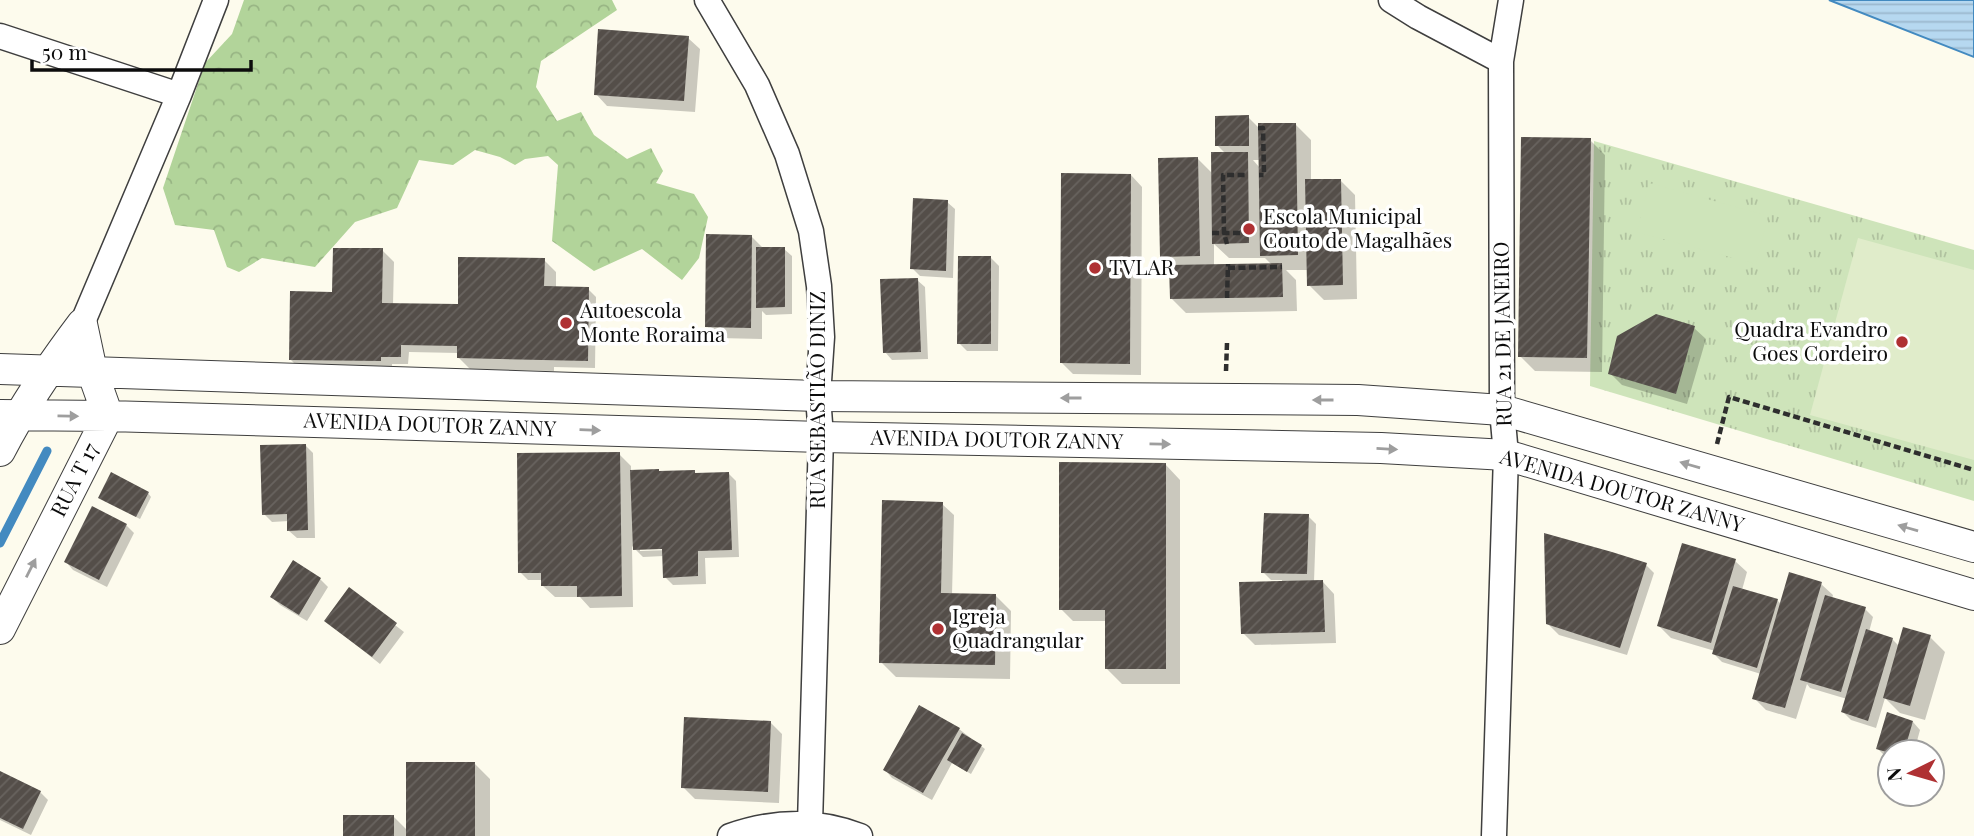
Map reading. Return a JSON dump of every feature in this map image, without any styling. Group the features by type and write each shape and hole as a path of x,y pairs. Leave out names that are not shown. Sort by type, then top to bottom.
{"street":[{"path":"0,451 9,415 47,371 82,324 216,0"},
{"name":"RUA SEBASTIÃO DINIZ","path":"707,0 757,85 787,154 811,231 819,286 822,337 818,396 821,437 810,824"},
{"path":"1391,0 1501,61"},
{"name":"RUA 21 DE JANEIRO","path":"1494,836 1506,455 1502,410 1501,61 1511,0"},
{"path":"0,36 178,95"},
{"path":"82,324 92,372 108,416"},
{"name":"AVENIDA DOUTOR ZANNY","path":"0,369 818,396 1358,400 1502,410 1974,547"},
{"name":"AVENIDA DOUTOR ZANNY","path":"9,415 821,437 1381,448 1506,455 1974,595"},
{"name":"RUA T 17","path":"0,629 108,416"},
{"path":"730,836 777,825 810,824 860,836"}],"path":[{"path":"1258,128 1263,128 1264,140 1264,175 1259,175"},
{"path":"1227,244 1224,233 1223,175 1248,175"},
{"path":"1212,233 1249,233"},
{"path":"1227,298 1228,266 1282,267"},
{"path":"1709,470 1729,397 1974,470"},
{"path":"1832,428 1834,421"}],"green space":[{"path":"244,0 612,0 617,10 541,61 536,87 557,121 581,112 594,135 627,159 651,148 663,171 656,183 694,194 708,217 699,258 682,280 642,249 594,271 552,241 558,165 548,156 525,159 515,165 500,157 475,150 453,165 419,160 397,208 355,222 315,267 262,258 239,272 227,267 214,230 175,225 163,188 205,63 232,34"},
{"path":"1594,141 1974,250 1974,501 1590,386"},
{"path":"1649,183 1768,216 1756,264 1637,232"},
{"name":"Quadra Evandro Goes Cordeiro","path":"1858,238 1974,270 1974,460 1810,415"}],"water":[{"path":"1829,0 1974,0 1974,57"}],"building":[{"path":"598,29 689,36 684,101 594,95"},
{"path":"1249,115 1249,146 1215,146 1215,116"},
{"path":"1258,123 1296,123 1298,255 1260,256"},
{"path":"1521,137 1591,138 1587,358 1518,357"},
{"path":"1211,152 1248,152 1249,243 1212,244"},
{"path":"1198,157 1200,256 1160,257 1158,158"},
{"name":"TVLAR","path":"1061,173 1131,174 1130,364 1060,363"},
{"path":"1305,179 1341,179 1343,285 1307,286"},
{"path":"913,198 948,200 946,271 910,269"},
{"path":"706,234 752,235 751,328 705,327"},
{"path":"756,247 785,247 785,307 756,308"},
{"path":"333,248 383,248 382,303 458,304 458,257 545,258 544,286 589,287 588,361 457,358 457,346 401,345 401,357 381,357 381,361 289,360 290,291 332,292"},
{"path":"958,256 991,256 991,344 957,344"},
{"path":"1282,263 1283,297 1170,299 1169,265"},
{"path":"918,278 921,352 883,353 880,279"},
{"path":"1656,314 1695,326 1676,394 1608,374 1617,336"},
{"path":"306,444 308,530 287,531 287,514 262,515 260,445"},
{"path":"620,452 622,596 577,597 577,586 541,586 541,573 518,573 517,453"},
{"path":"1059,462 1166,463 1166,669 1105,669 1105,610 1059,610"},
{"path":"630,470 695,470 695,473 729,472 732,550 698,551 698,576 663,578 662,549 633,550"},
{"path":"111,472 149,492 136,517 98,498"},
{"path":"882,500 943,502 941,593 996,594 995,665 879,663"},
{"path":"92,506 127,524 99,580 64,562"},
{"path":"1264,513 1309,514 1307,574 1261,573"},
{"path":"1544,533 1647,563 1620,648 1546,624"},
{"path":"1682,543 1736,559 1711,643 1657,626"},
{"path":"293,560 321,578 299,615 270,597"},
{"path":"1789,572 1822,582 1785,708 1752,699"},
{"path":"1323,580 1325,632 1241,634 1239,582"},
{"path":"1733,586 1778,599 1757,668 1712,654"},
{"path":"349,587 397,623 372,657 324,621"},
{"path":"1825,595 1866,607 1841,692 1800,680"},
{"path":"1903,627 1931,635 1910,706 1883,698"},
{"path":"1866,629 1893,638 1868,721 1841,712"},
{"path":"919,705 960,728 923,793 883,770"},
{"path":"1887,712 1913,721 1908,738 1879,738"},
{"path":"684,717 771,721 768,792 681,788"},
{"path":"962,733 982,745 967,772 947,760"},
{"path":"406,762 475,762 475,836 406,836"},
{"path":"0,771 41,791 23,829 0,818"},
{"path":"343,815 394,815 394,836 343,836"}],"waterway":[{"path":"0,543 47,451"}],"place":[{"name":"Escola Municipal Couto de Magalhães","path":"1249,229"},
{"name":"TVLAR","path":"1095,268"},
{"name":"Autoescola Monte Roraima","path":"566,323"},
{"name":"Quadra Evandro Goes Cordeiro","path":"1902,342"},
{"name":"Igreja Quadrangular","path":"938,629"}]}
